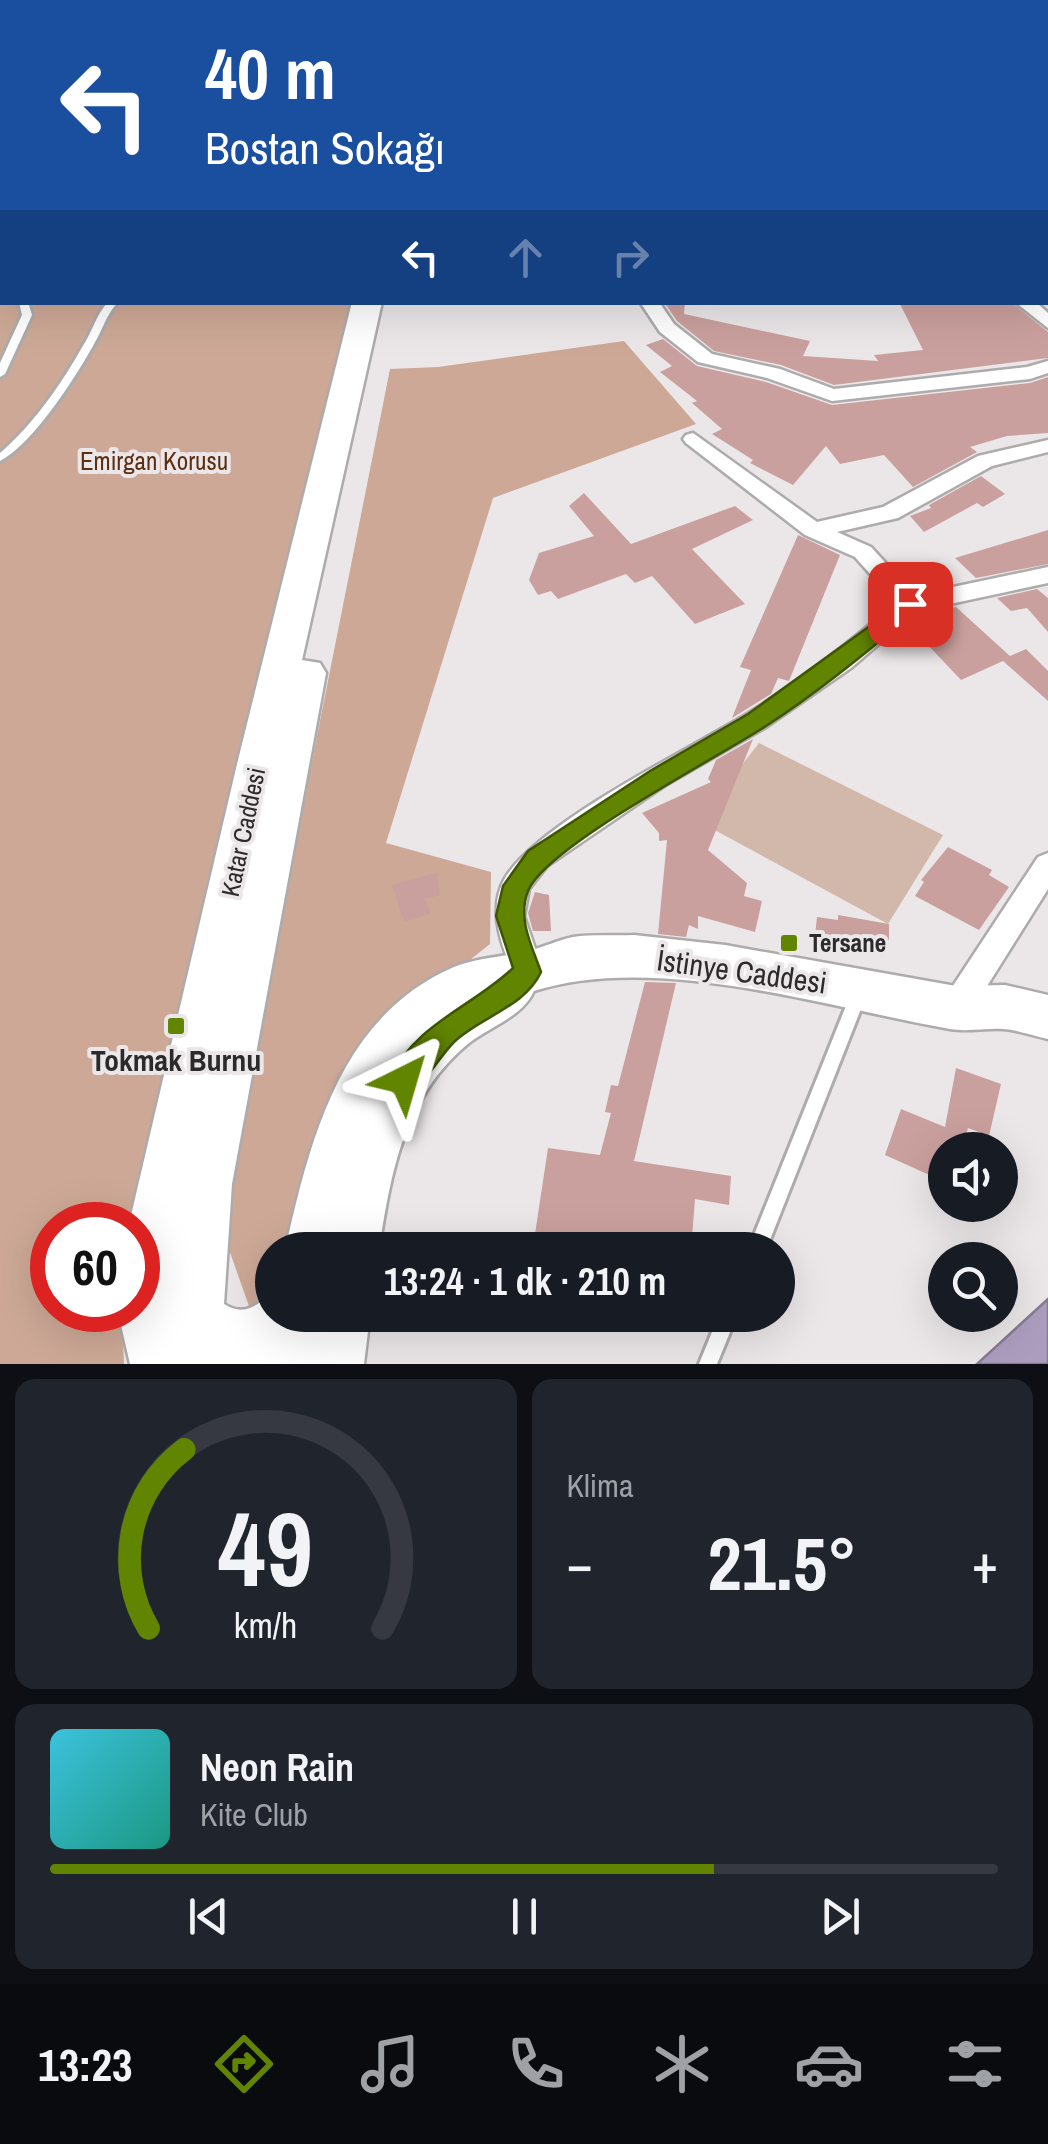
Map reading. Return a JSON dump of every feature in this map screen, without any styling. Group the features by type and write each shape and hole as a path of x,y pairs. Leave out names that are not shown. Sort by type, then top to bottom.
{"main road":[{"name":"Katar Caddesi","path":"171,1345 149,1264 156,1224 263,740 366,305"},
{"name":"Katar Caddesi","path":"171,1345 197,1252 209,1165 360,408 386,305"},
{"name":"İstinye Caddesi","path":"317,1232 342,1128 358,1090 398,1033 434,1002 469,982 528,972 573,958 634,956 725,966 956,1008 1048,1045"},
{"name":"İstinye Caddesi","path":"354,1232 370,1145 404,1080 444,1033 507,992 528,972"},
{"name":"İstinye Caddesi","path":"956,1008 1005,1008 1048,1017"},
{"path":"171,1345 223,1337 240,1342 269,1332"},
{"path":"296,1364 300,1332"},
{"path":"335,1364 339,1332"}],"street":[{"path":"652,305 668,328 705,358 773,373 832,395 1030,373 1048,367"},
{"path":"1028,305 1048,322"},
{"path":"693,438 813,530 864,552 910,604"},
{"path":"813,530 890,513 985,461 1048,446"},
{"path":"528,972 509,916 516,886 537,858 658,777 757,720 842,662 910,604 1044,581"},
{"path":"956,1008 1048,866"}],"lane":[{"path":"0,374 27,315 24,305"},
{"path":"0,458 12,449 90,344 100,308"},
{"path":"763,1232 861,989"},
{"path":"708,1364 721,1332"}],"shaded area":[{"path":"759,743 943,835 888,924 698,821"},
{"path":"1048,1299 1048,1364 977,1364 1012,1332 1018,1332 1018,1326"}],"green space":[{"name":"Emirgan Korusu","path":"0,305 351,305 140,1202 30,1202 30,1332 123,1332 124,1364 0,1364"},
{"path":"624,341 696,424 493,498 386,843 491,872 490,944 352,1054 300,1232 255,1232 255,1304 250,1309 220,1224 390,369 438,367"}],"building":[{"path":"666,305 685,305 684,314 810,341 803,356 878,361 874,355 923,350 900,305 1015,305 1048,332 1048,358 834,385 781,365 714,351 677,321"},
{"path":"663,339 697,366 766,382 832,405 1030,383 1048,377 1048,433 1007,436 970,447 977,452 913,487 884,455 840,464 826,446 793,485 750,463 753,460 712,434 722,429 692,403 697,401 660,372 672,366 646,345"},
{"path":"981,476 1005,494 983,507 977,503 924,532 910,516 931,508 929,505"},
{"path":"584,493 631,544 735,506 753,520 692,549 745,604 695,624 652,576 635,583 626,574 558,599 551,591 538,595 529,580 539,553 594,536 569,506"},
{"path":"1048,530 1048,564 976,578 955,558"},
{"path":"798,535 840,555 789,681 778,678 771,694 732,718 751,670 740,667"},
{"path":"1037,589 1048,598 1048,632 1027,608 1011,611 997,598"},
{"path":"956,607 1010,656 1026,649 1048,671 1048,701 1003,661 961,680 908,624 919,614"},
{"path":"753,739 708,850 747,883 744,896 762,901 755,932 698,916 698,929 689,925 686,937 658,934 667,840 659,841 659,833 642,813 711,782 708,779 716,760"},
{"path":"948,847 992,870 989,875 1009,887 979,930 915,896 924,882 921,880"},
{"path":"437,872 440,895 425,899 431,914 404,922 392,885"},
{"path":"535,892 549,895 551,931 533,931 528,913"},
{"path":"838,915 889,924 889,946 883,945 883,956 814,945 817,917 838,920"},
{"path":"645,982 676,983 634,1161 731,1176 729,1205 695,1199 692,1232 535,1232 548,1148 600,1155 611,1113 605,1112 611,1085 618,1086"},
{"path":"956,1068 1001,1084 990,1132 968,1128 967,1132 928,1132 928,1174 885,1155 901,1109 945,1127"}],"place":[{"name":"Tersane","path":"789,943"},
{"name":"Tokmak Burnu","path":"176,1026"}],"route":[{"path":"404,1080 444,1033 507,992 528,972 509,916 516,886 537,858 658,777 757,720 842,662 910,604"}]}
